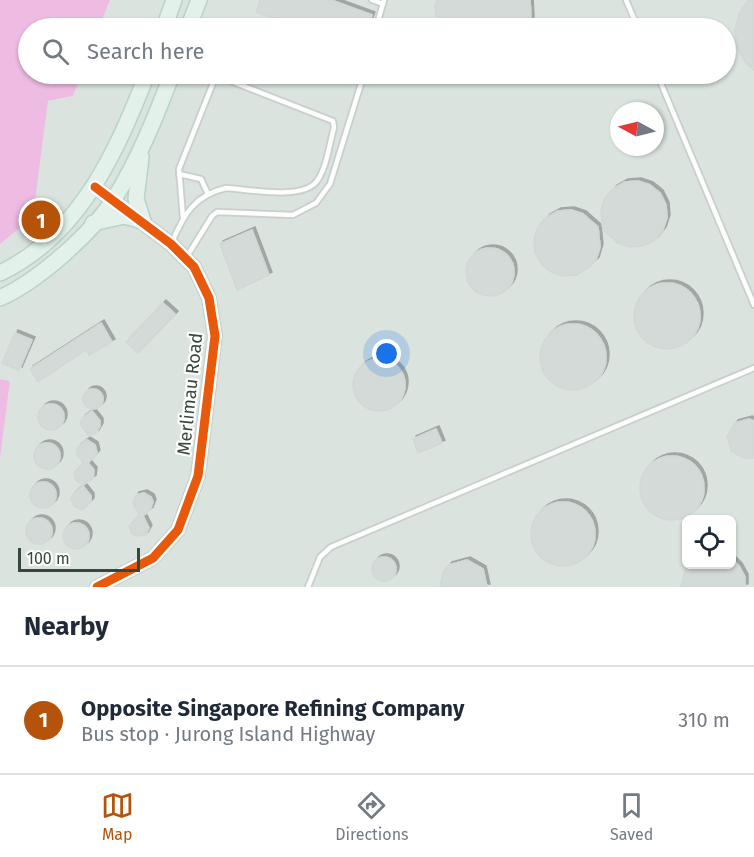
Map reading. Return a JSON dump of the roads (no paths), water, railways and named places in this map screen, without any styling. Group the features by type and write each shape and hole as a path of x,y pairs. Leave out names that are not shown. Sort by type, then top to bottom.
{"main road":[{"path":"168,18 174,0"},
{"path":"192,18 199,0"},
{"path":"0,273 56,234 95,187 118,144 143,84"},
{"path":"0,298 18,290 71,248 113,200 145,136 167,84"},
{"path":"143,221 136,199 136,185 145,136"},
{"path":"118,144 122,154 130,156 137,153"},
{"path":"93,223 124,216 143,221"}],"street":[{"name":"Merlimau Road","path":"95,187 143,221 186,258 200,277 209,298 215,336 194,495 178,530 163,550 97,587"}],"lane":[{"path":"372,0 383,2 379,18"},
{"path":"626,0 634,18"},
{"path":"183,218 180,164 210,84"},
{"path":"171,244 191,206 208,194 226,188 294,192 306,189 315,183 322,172 334,128 333,121 238,84"},
{"path":"186,258 212,216 217,212 293,215 316,203 330,184 361,84"},
{"path":"661,84 754,305"},
{"path":"179,174 201,179 208,194"},
{"path":"308,587 320,557 331,547 754,368"}],"place":[{"name":"Opposite Singapore Refining Company","path":"41,220"}]}
